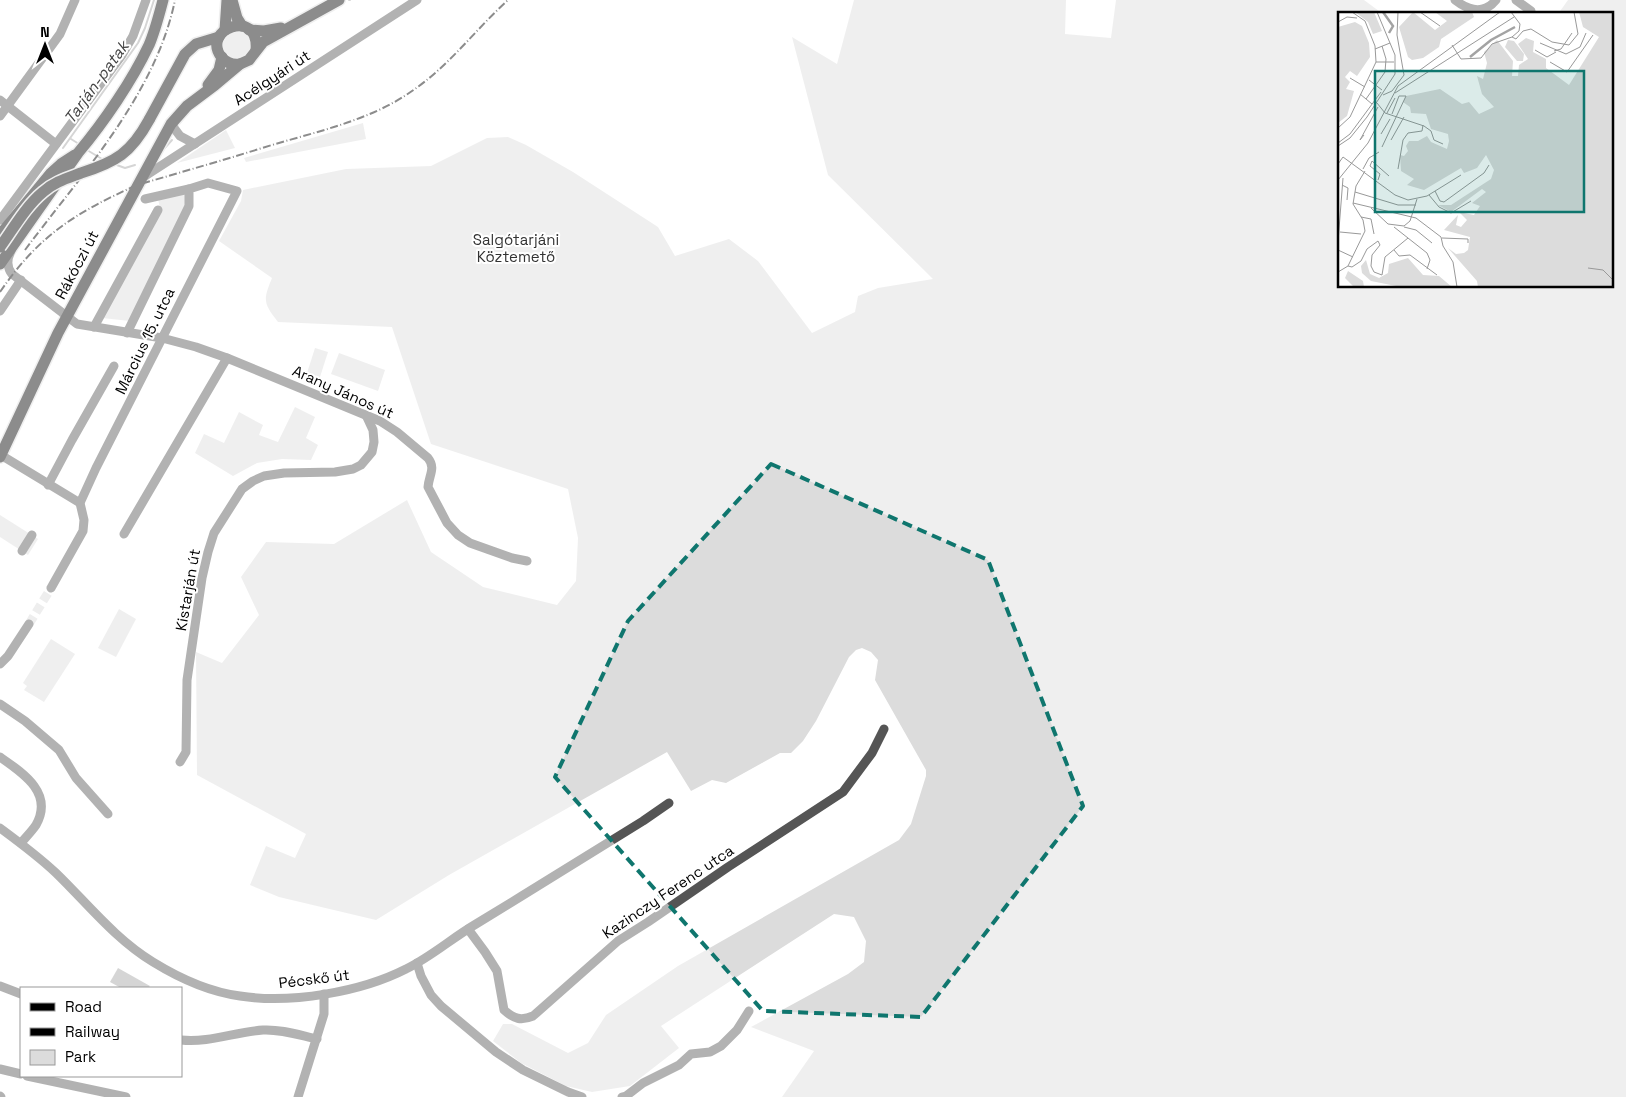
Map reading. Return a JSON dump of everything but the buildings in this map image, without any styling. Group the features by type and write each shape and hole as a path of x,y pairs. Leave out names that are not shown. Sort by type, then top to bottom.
{"main road":[{"path":"0,264 89,140 135,71 150,44 163,0"},
{"path":"198,98 216,75 221,63 217,43 222,33 227,0"},
{"path":"232,0 237,18 255,37 256,50"},
{"path":"198,98 240,64 254,56 256,50 263,42 339,0"},
{"path":"0,247 42,192 61,181 98,168 120,157 136,140 149,120 178,66 192,46 234,26 275,30 297,24"},
{"path":"178,66 189,54 196,50 207,48 220,54 231,63 240,64"},
{"name":"Rákóczi út","path":"0,456 66,317 170,124 198,98"},
{"path":"0,235 60,164 78,153"}],"street":[{"path":"0,116 4,103 60,34 75,0"},
{"path":"0,220 128,46 146,0"},
{"name":"Acélgyári út","path":"140,179 417,0"},
{"path":"1455,0 1465,8 1478,10 1491,6 1496,0"},
{"path":"1516,0 1531,12"},
{"path":"4,103 56,144"},
{"path":"170,124 180,136 196,144"},
{"name":"Március 15. utca","path":"80,503 233,190 208,183 189,189"},
{"path":"127,333 189,206 189,189 146,199"},
{"path":"94,327 158,210"},
{"path":"13,247 9,255 9,268 12,274 66,317"},
{"path":"0,311 21,280"},
{"path":"54,306 66,307 74,304"},
{"name":"Arany János út","path":"66,317 77,324 162,338 196,347 228,358 366,415 388,427 432,463 433,468 428,480 428,487 447,522 458,535 470,542 527,562"},
{"path":"124,534 228,358"},
{"path":"48,485 74,435 114,366"},
{"path":"366,415 373,430 374,442"},
{"name":"Kistarján út","path":"180,762 186,752 187,680 202,578 214,534 242,489 253,481 264,476 284,473 335,472 353,469 361,464 372,452 374,442 382,430 388,427"},
{"path":"0,456 80,503 84,520 84,531 51,588"},
{"path":"22,551 32,535"},
{"path":"0,663 8,656 29,624"},
{"path":"0,704 25,721 59,750 76,778 108,814"},
{"name":"Kazinczy Ferenc utca","path":"468,929 486,952 497,972 504,1010 517,1019 533,1016 618,941 843,792 872,753 884,729"},
{"path":"0,757 30,781 36,788 42,802 37,823 21,843"},
{"name":"Pécskő út","path":"0,828 50,867 116,934 151,961 196,984 227,994 265,998 324,994 363,986 387,978 417,963 669,803"},
{"path":"417,963 421,976 431,995 441,1006 496,1052 523,1070 582,1097"},
{"path":"0,986 20,994"},
{"path":"298,1097 317,1040 324,1012 324,994"},
{"path":"626,1097 642,1084 675,1068 690,1054 710,1052 721,1046 737,1030 749,1011"},
{"path":"182,1040 206,1040 265,1030 281,1031 317,1040"},
{"path":"0,1069 20,1074"},
{"path":"32,1077 126,1097"}],"highlighted area":[{"path":"771,464 988,560 1083,806 921,1017 763,1011 555,777 628,621"}],"green space":[{"name":"Salgótarjáni Köztemető","path":"854,0 1066,0 1065,34 1111,38 1116,0 1364,0 1380,12 1338,12 1338,288 1614,288 1614,12 1559,12 1568,0 1626,0 1626,1097 782,1097 814,1051 751,1027 848,974 864,962 866,941 854,917 834,914 661,1026 679,1048 630,1086 592,1092 566,1086 521,1063 493,1041 503,1024 512,1024 568,1053 588,1043 606,1015 678,966 899,840 911,824 926,776 926,770 875,680 878,660 871,652 862,648 856,650 849,657 816,721 803,741 791,753 780,753 726,783 712,780 691,791 667,752 449,875 376,920 279,897 250,885 266,846 295,858 306,834 197,775 196,652 222,663 259,615 241,577 266,542 334,544 407,500 431,552 483,587 557,605 576,581 578,538 568,489 431,444 392,327 278,322 269,310 266,301 267,291 272,278 219,241 241,201 243,190 346,169 431,166 487,138 508,137 573,172 658,227 675,256 729,239 758,261 812,333 855,312 858,296 878,288 933,279 828,175 792,37 837,64"},
{"path":"234,25 255,37 249,60 225,60 219,37"},
{"path":"363,123 366,139 246,162 244,158"},
{"path":"226,130 235,148 177,163"},
{"path":"185,194 187,202 130,321 102,318 160,208 158,199"},
{"path":"315,348 328,352 320,377 307,373"},
{"path":"339,353 385,370 378,391 331,374"},
{"path":"295,407 315,417 306,438 318,445 311,460 282,459 257,463 233,476 195,453 204,434 224,443 239,412 263,425 259,435 278,442"},
{"path":"0,515 38,539 28,555 0,537"},
{"path":"119,609 136,619 116,657 98,648"},
{"path":"51,639 75,654 44,702 24,690 27,686 23,683"}],"shaded area":[{"path":"118,968 150,986 119,987 110,982"}],"waterway":[{"name":"Tarján-patak","path":"63,148 138,43 154,0"},
{"path":"71,139 79,144"},
{"path":"163,150 172,140"},
{"path":"87,150 102,159"},
{"path":"114,164 125,168 135,165"}],"tunnel":[{"path":"29,624 51,588"}],"railway":[{"path":"25,250 92,163 134,101 165,35 175,0"},
{"path":"0,292 29,255 44,240 77,216 115,195 137,185 344,124 396,101 438,70 508,0"}]}
